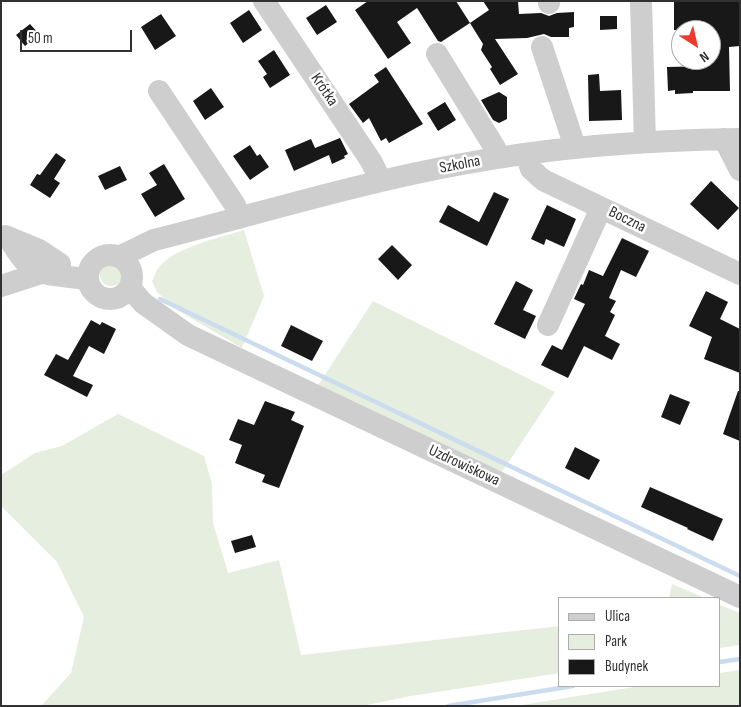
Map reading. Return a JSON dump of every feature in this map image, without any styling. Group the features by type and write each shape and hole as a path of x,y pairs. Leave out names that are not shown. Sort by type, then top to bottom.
{"street":[{"name":"Krótka","path":"264,1 371,161 381,181"},
{"path":"641,1 645,142"},
{"path":"542,47 572,138 572,148"},
{"path":"437,54 495,148 497,158"},
{"path":"159,91 235,205 239,218"},
{"name":"Szkolna","path":"124,277 186,232 381,181 497,158 572,148 645,142 732,139"},
{"path":"732,139 740,170"},
{"name":"Boczna","path":"526,154 531,168 543,180 740,274"},
{"path":"548,325 601,208"},
{"path":"9,242 40,250 50,268"},
{"path":"7,284 17,270 9,242"},
{"path":"106,256 124,277 112,300 99,297 90,286 89,274 99,258 106,256"},
{"path":"7,284 50,268 89,274"},
{"name":"Uzdrowiskowa","path":"124,277 133,312 150,323 170,333 188,335 740,597"}],"green space":[{"path":"244,230 264,296 242,348 177,310 157,292 152,281 157,270 173,256 209,240"},
{"path":"111,264 119,267 122,275 119,283 111,286 103,283 100,275 103,267"},
{"path":"373,301 555,392 502,472 317,387"},
{"path":"118,414 204,456 212,484 213,523 228,573 279,560 301,655 558,626 558,673 411,696 362,706 41,706 71,673 84,617 57,562 1,506 1,475 35,453 62,446"},
{"path":"672,584 703,597 669,597"},
{"path":"721,605 740,613 740,645 721,648"},
{"path":"740,670 740,706 515,706 635,687 721,687 721,673"}],"building":[{"path":"368,1 456,1 470,23 441,42 438,41 417,8 397,22 411,43 388,59 355,10"},
{"path":"483,1 518,1 519,14 541,13 549,16 557,13 574,12 574,27 569,28 569,37 551,37 544,34 527,38 495,39 518,74 500,85 490,69 492,67 481,50 483,44 470,23 489,10"},
{"path":"674,1 739,1 740,46 729,47 730,91 693,91 693,93 675,94 675,90 668,91 667,67 671,67 671,70 721,70 721,20 674,20"},
{"path":"326,5 337,22 317,35 306,18"},
{"path":"249,10 262,30 243,43 230,23"},
{"path":"161,14 176,36 155,50 141,27"},
{"path":"600,16 617,16 617,29 600,30"},
{"path":"30,24 39,34 25,46 16,35"},
{"path":"274,50 290,75 270,88 263,77 267,74 258,61"},
{"path":"386,67 423,124 389,143 386,138 381,141 369,118 363,123 349,104 379,82 374,75"},
{"path":"599,74 600,91 621,90 622,120 589,121 588,75"},
{"path":"211,88 224,107 205,120 193,101"},
{"path":"499,92 507,97 507,119 499,123 493,120 481,100"},
{"path":"445,102 456,120 438,131 427,113"},
{"path":"340,138 348,154 344,156 345,158 332,164 329,155 294,171 285,150 311,139 315,148"},
{"path":"250,145 257,156 260,154 269,167 250,180 233,156"},
{"path":"56,153 66,160 54,179 60,183 50,198 30,185 37,174 40,175"},
{"path":"164,164 185,199 155,217 141,194 157,185 149,173"},
{"path":"120,166 127,180 105,190 98,176"},
{"path":"711,181 739,208 718,230 690,204"},
{"path":"494,192 509,199 487,246 439,222 448,205 479,222"},
{"path":"547,205 576,219 564,247 546,239 544,245 531,239"},
{"path":"622,238 649,251 636,277 621,270 609,298 616,301 610,312 615,315 605,336 620,344 612,360 584,346 568,378 541,365 552,345 562,350 585,304 574,299 581,284 583,285 589,270 603,276"},
{"path":"392,245 412,265 398,280 378,259"},
{"path":"516,281 533,290 523,310 536,316 525,339 494,324"},
{"path":"706,291 728,302 720,319 740,329 740,373 704,359 712,337 689,326"},
{"path":"91,320 100,325 102,322 116,329 104,354 89,346 73,376 93,385 87,397 44,375 56,354 68,360"},
{"path":"291,325 323,341 312,361 281,346"},
{"path":"738,391 740,391 740,441 723,434"},
{"path":"670,394 690,402 680,425 661,417"},
{"path":"265,401 295,412 291,420 304,426 279,488 262,482 265,475 235,463 242,445 229,440 238,419 254,425"},
{"path":"575,447 600,460 589,480 565,468"},
{"path":"650,487 723,519 713,541 641,507"},
{"path":"252,535 256,547 235,553 231,541"}],"waterway":[{"path":"160,299 740,576"},
{"path":"721,662 740,659"},
{"path":"448,706 567,687"}]}
